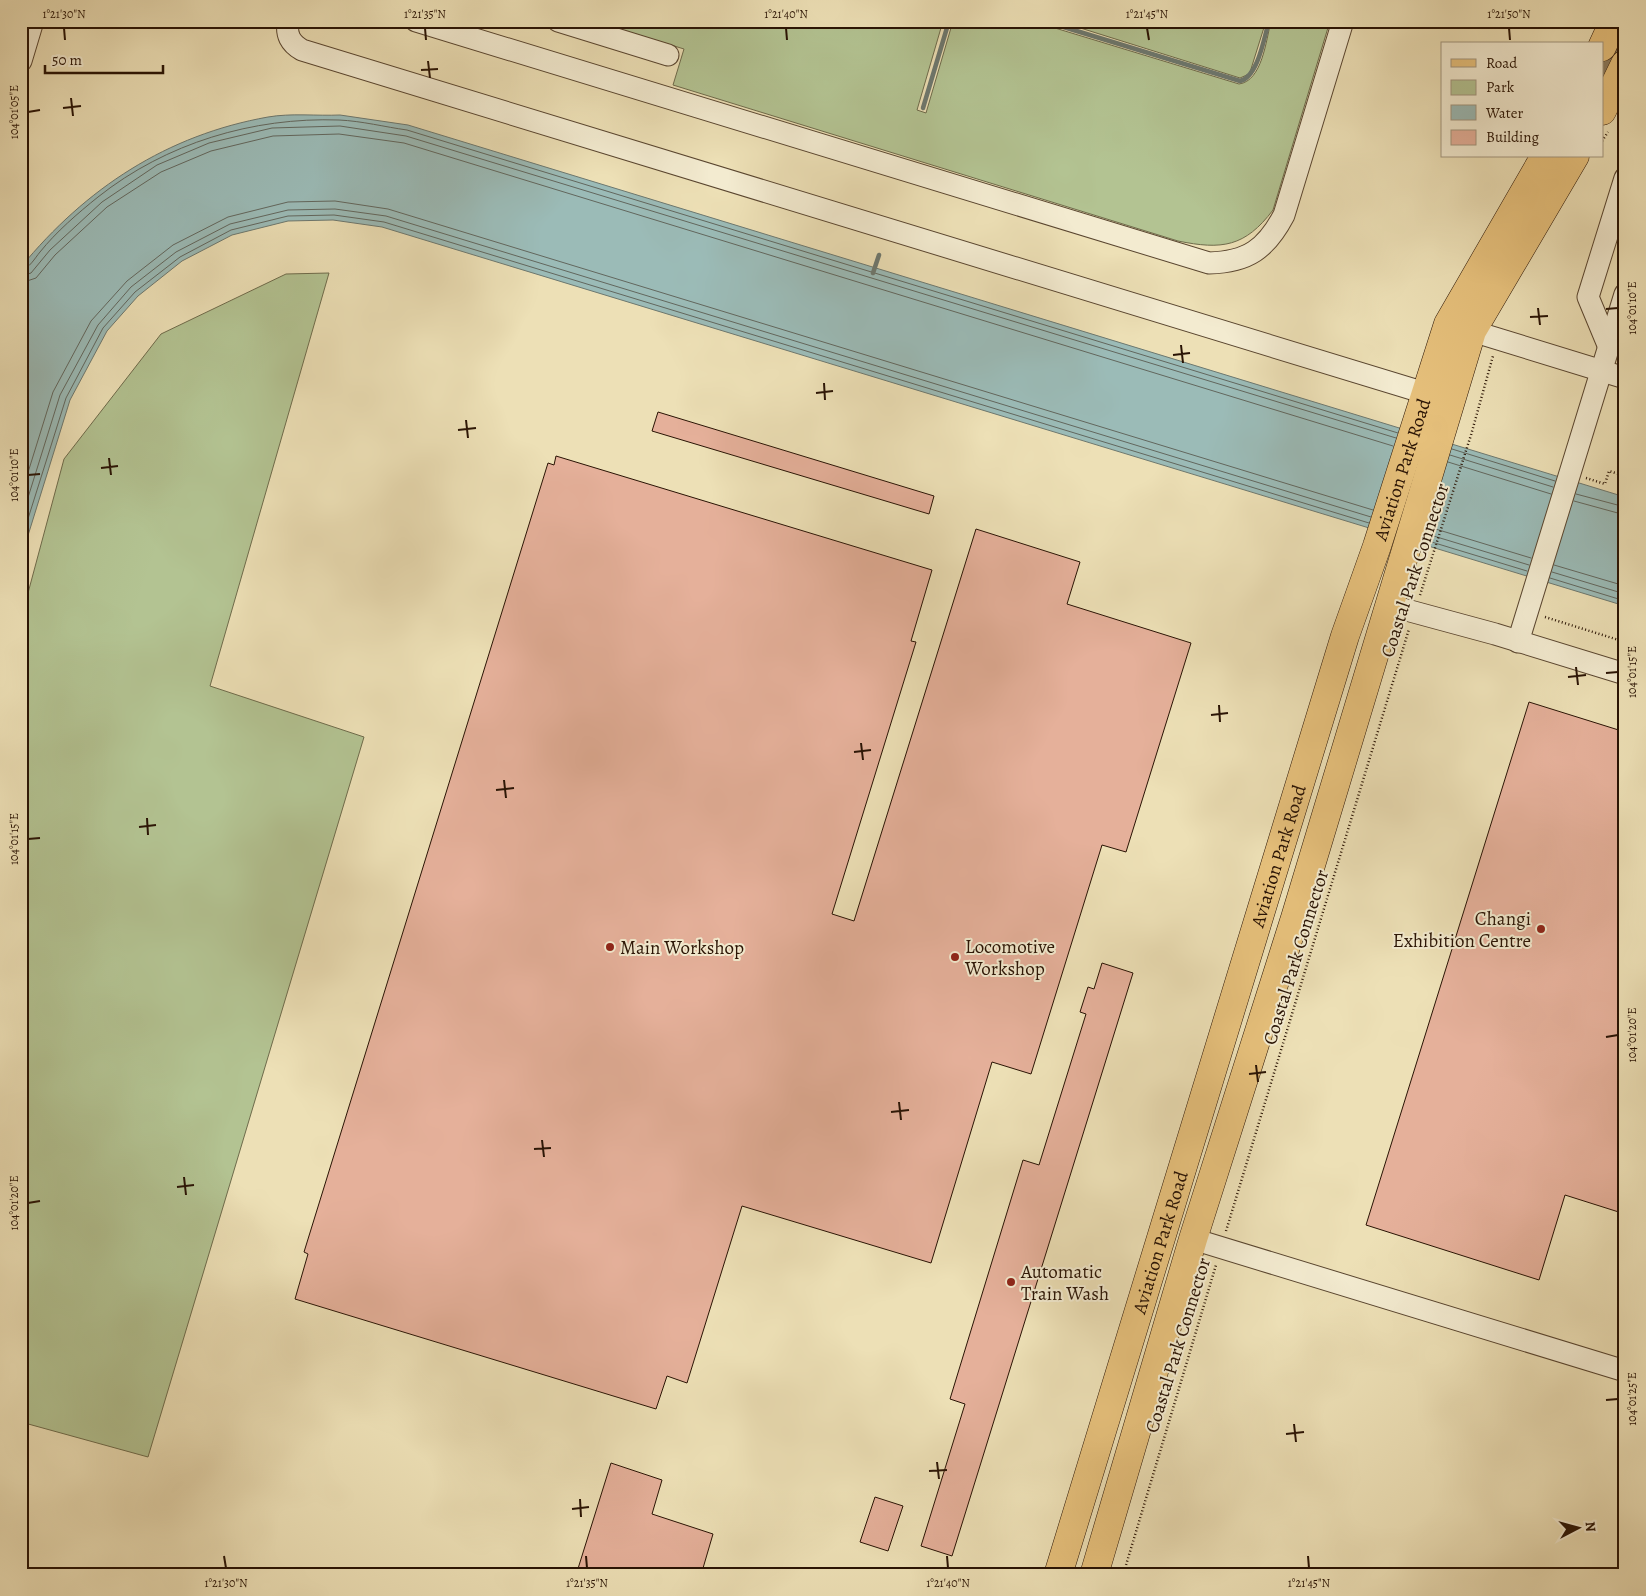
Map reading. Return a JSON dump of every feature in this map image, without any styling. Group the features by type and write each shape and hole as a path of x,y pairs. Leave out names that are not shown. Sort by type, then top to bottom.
{"main road":[{"path":"1604,43 1614,21"},
{"path":"1604,107 1625,64"},
{"name":"Aviation Park Road","path":"1094,1575 1193,1239 1295,918 1403,556 1429,426 1425,393 1448,324 1544,158"},
{"name":"Aviation Park Road","path":"1058,1575 1344,636 1377,546 1472,331 1574,158"}],"lane":[{"path":"21,61 33,21"},
{"path":"288,21 286,30 289,39 293,45 302,50 1425,393"},
{"path":"416,21 1209,263 1229,263 1246,257 1261,247 1274,233 1284,215 1343,21"},
{"path":"558,21 668,55"},
{"path":"1608,345 1588,297 1625,178"},
{"path":"1518,642 1533,590 1574,472 1600,371 1625,294"},
{"path":"1472,331 1625,378"},
{"path":"1388,605 1625,674"},
{"path":"1193,1239 1625,1371"}],"path":[{"name":"Coastal Park Connector","path":"1123,1575 1414,612 1471,435"},
{"path":"1574,472 1605,484 1609,471 1625,476"},
{"path":"1543,609 1543,617 1625,642"}],"green space":[{"path":"593,21 943,21 917,110 926,113 953,21 1032,21 1239,84 1253,76 1258,68 1265,49 1271,21 1330,21 1273,210 1253,232 1242,238 1232,243 1207,245 1178,241 673,85 684,49"},
{"path":"1058,21 1266,21 1249,74 1240,78"},
{"path":"329,273 210,686 364,737 148,1457 21,1422 21,619 64,459 161,334 286,274"}],"water":[{"path":"340,115 408,125 1625,497 1625,606 382,227 333,220 288,221 232,235 182,261 138,296 107,331 70,400 21,558 21,267 73,213 101,190 131,169 163,152 196,137 231,125 268,117"}],"building":[{"path":"658,412 934,496 929,514 652,431"},
{"name":"Main Workshop","path":"556,456 932,570 911,641 916,642 832,914 854,921 976,529 1080,562 1067,604 1191,643 1126,852 1102,845 1031,1074 992,1062 931,1263 742,1206 687,1383 667,1376 656,1409 295,1299 308,1254 304,1252 548,463 554,465"},
{"name":"Changi Exhibition Centre","path":"1529,702 1625,732 1625,1214 1565,1195 1539,1280 1366,1225"},
{"name":"Automatic Train Wash","path":"1102,963 1133,973 952,1556 921,1546 965,1404 950,1399 1023,1160 1039,1165 1086,1014 1080,1012 1088,987 1094,989"},
{"path":"611,1463 662,1480 652,1514 713,1534 701,1575 576,1575"},
{"path":"875,1497 903,1506 888,1551 860,1542"}],"waterway":[{"path":"923,108 949,21"},
{"path":"1044,21 1240,81 1246,78 1256,65 1269,21"},
{"path":"873,273 879,255"}],"taxiway":[{"path":"1604,76 1625,31"}],"place":[{"name":"Changi Exhibition Centre","path":"1541,929"},
{"name":"Main Workshop","path":"610,947"},
{"name":"Locomotive Workshop","path":"955,957"},
{"name":"Automatic Train Wash","path":"1011,1282"}]}
